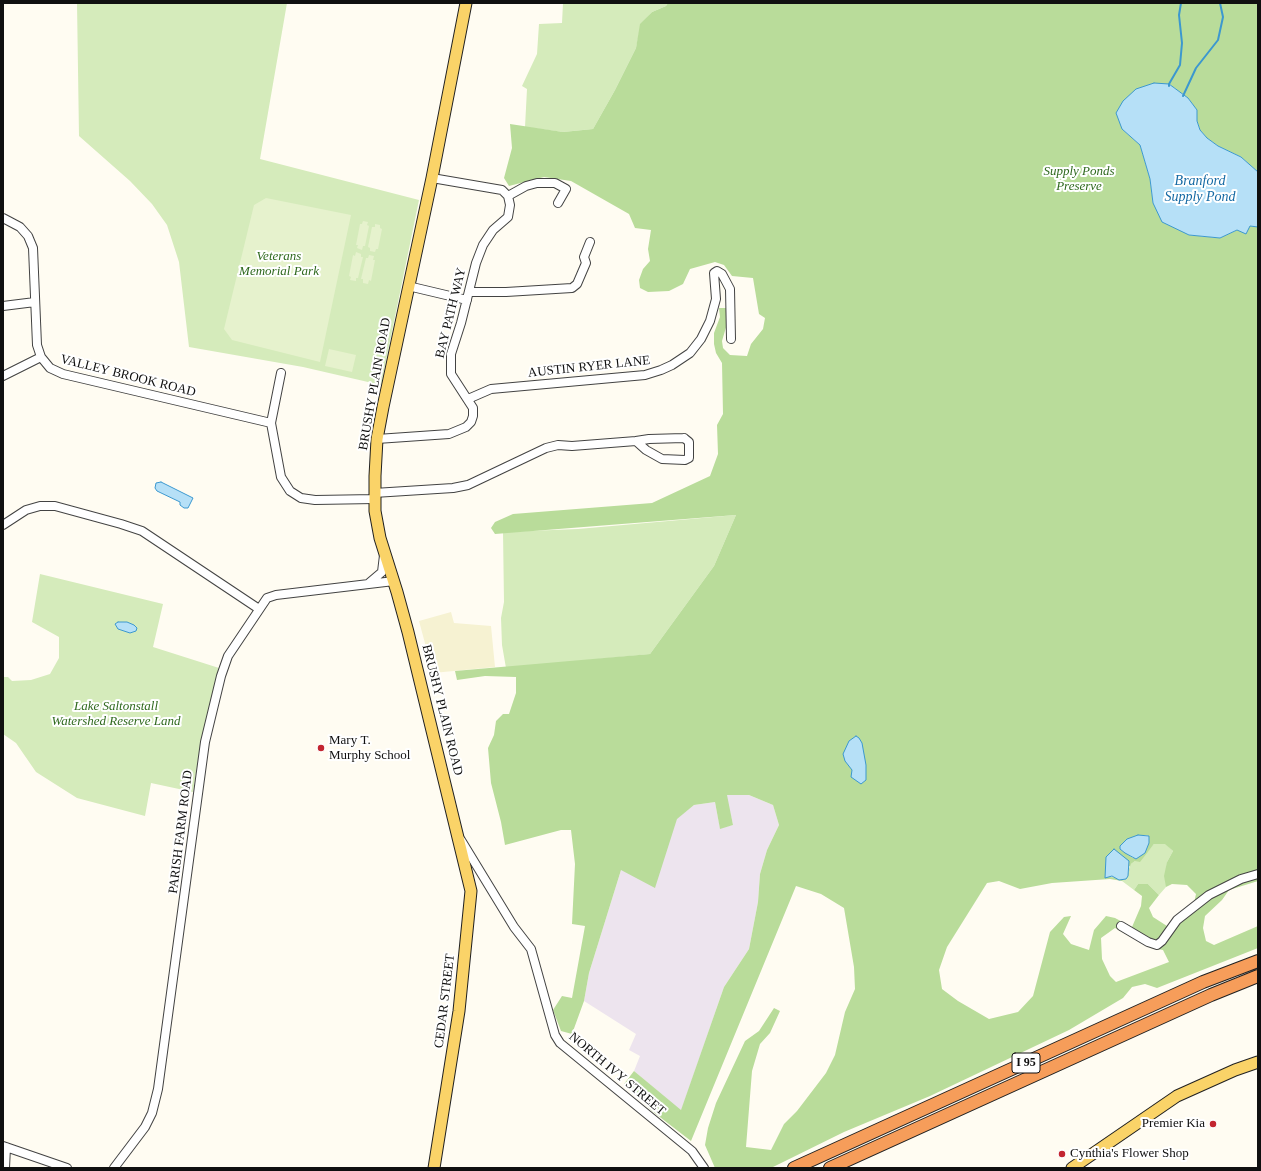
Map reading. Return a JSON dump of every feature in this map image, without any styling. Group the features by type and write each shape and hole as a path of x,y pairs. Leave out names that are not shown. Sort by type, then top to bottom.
{"highway":[{"name":"I 95","path":"794,1168 1171,996 1258,961"},
{"name":"I 95","path":"830,1168 1211,994 1258,976"}],"main road":[{"name":"BRUSHY PLAIN ROAD","path":"460,837 394,581 377,526 375,496 377,438 432,178 466,3"},
{"name":"CEDAR STREET","path":"434,1168 459,1011 471,891 460,837"},
{"path":"1072,1168 1178,1096 1235,1070 1258,1062"}],"street":[{"path":"432,178 491,187 502,190 508,196 526,186 537,183 555,183 566,188 558,203"},
{"name":"BAY PATH WAY","path":"377,438 435,436 460,430 471,422 473,408 451,374 451,354 482,245 493,230 508,217 510,205 508,196"},
{"path":"3,218 20,227 28,236 33,248 37,345 41,357 3,376"},
{"path":"408,286 468,296 572,288 577,284 586,263 584,257 590,242"},
{"name":"AUSTIN RYER LANE","path":"468,399 491,389 645,375 672,365 690,353 701,339 710,321 716,300 714,273 717,271 722,274 730,289 731,339"},
{"path":"3,306 35,302"},
{"name":"VALLEY BROOK ROAD","path":"41,357 50,368 63,374 272,423"},
{"path":"281,373 272,423 281,477 290,491 301,498 315,500 375,496 453,488 468,485 540,451 558,445 572,446 649,439 684,438 689,442 689,458 685,460 662,459 646,450 636,441"},
{"path":"3,525 26,510 40,506 56,506 121,524 142,531 259,609"},
{"name":"PARISH FARM ROAD","path":"364,585 372,581 382,572 384,552"},
{"name":"PARISH FARM ROAD","path":"114,1168 145,1127 152,1113 157,1095 162,1068 205,742 221,676 228,656 267,598 276,595 394,581"},
{"name":"NORTH IVY STREET","path":"460,837 514,927 530,949 555,1035 560,1043 692,1151 704,1168"},
{"path":"1121,926 1148,942 1157,944 1162,941 1176,920 1209,895 1240,879 1258,874"},
{"path":"5,1168 4,1147 67,1168"}],"shaded area":[{"path":"451,612 454,623 491,626 495,667 433,673 419,621"},
{"path":"726,795 749,795 773,805 779,825 767,850 760,874 758,902 749,949 724,987 681,1111 634,1071 640,1056 629,1050 636,1034 584,1001 589,973 621,870 667,847 677,818 694,805 715,802 720,828 733,825"}],"green space":[{"name":"Veterans Memorial Park","path":"77,3 287,3 260,159 419,200 381,385 303,367 189,347 179,262 167,225 152,204 130,181 79,136"},
{"path":"563,3 668,3 666,6 652,12 641,24 636,48 593,129 563,132 525,127 527,89 522,86 537,54 539,24 562,23"},
{"name":"Supply Ponds Preserve","path":"668,3 1258,3 1258,172 1241,157 1218,146 1207,138 1200,130 1197,121 1196,109 1188,98 1169,84 1122,129 1140,145 1150,179 1153,203 1189,235 1220,238 1250,226 1258,227 1258,881 1229,890 1222,900 1205,916 1203,928 1206,941 1214,945 1258,926 1258,948 1157,988 1145,984 1132,987 1123,998 1069,1030 930,1096 844,1132 771,1168 715,1168 705,1145 708,1128 716,1103 745,1041 759,1031 774,1008 780,1011 770,1033 760,1044 752,1071 746,1147 771,1150 784,1124 797,1111 826,1073 835,1055 845,1012 855,989 854,967 844,908 821,894 796,886 691,1141 652,1111 624,1084 634,1071 681,1110 724,987 749,949 758,902 760,874 767,850 779,825 773,805 749,795 727,795 733,825 720,829 715,802 694,805 677,819 655,888 621,870 589,973 584,1001 572,1034 561,1031 553,1010 562,996 572,998 585,926 572,924 575,864 571,830 561,830 505,845 491,783 488,748 494,735 496,721 503,714 509,714 516,693 516,677 485,676 457,680 455,671 650,654 714,566 736,515 495,534 491,528 495,522 513,514 652,503 710,476 718,454 717,425 723,414 722,363 716,353 714,344 714,333 720,317 719,308 726,308 727,324 722,341 723,348 730,355 747,356 751,344 763,329 765,318 759,314 753,278 732,276 724,265 715,262 690,269 683,284 669,291 648,292 640,288 639,280 643,269 650,261 648,249 651,230 635,228 629,214 571,181 544,177 509,186 504,178 512,148 510,124 563,132 593,129 636,48 640,24 652,12 666,6","holes":["1145,835 1149,836 1133,858 1120,849","1154,844 1165,844 1173,851 1167,862 1164,876 1166,887 1172,884 1187,885 1196,894 1194,903 1184,909 1167,926 1153,917 1149,908 1159,895 1148,884 1138,884 1134,890 1142,896 1141,906 1132,927 1115,918 1106,916 1094,930 1089,950 1071,944 1063,934 1071,916 1064,917 1050,932 1033,996 1018,1012 989,1019 958,1001 942,989 939,970 947,947 987,883 999,881 1020,889 1052,883 1110,879 1122,881 1128,878 1131,864 1135,861 1140,862","1130,866 1127,878 1109,877","1115,928 1151,948 1163,950 1169,962 1116,982 1110,976 1102,959 1101,938"]},
{"path":"266,198 351,215 320,362 232,340 224,329 254,205"},
{"path":"363,221 368,222 367,225 369,226 365,246 363,246 362,250 357,248 358,245 356,245 360,224 362,224"},
{"path":"375,224 380,225 380,228 382,229 378,249 376,249 375,252 370,251 370,248 368,247 372,227 375,227"},
{"path":"356,252 361,254 361,257 363,257 356,281 350,280 351,277 349,276 353,255 355,256"},
{"path":"369,255 374,256 373,260 375,260 371,281 369,280 368,284 363,283 363,279 361,279 366,258 368,258"},
{"path":"329,349 356,355 352,372 325,366"},
{"path":"736,515 714,566 650,654 506,668 502,645 501,618 504,602 503,532 578,529"},
{"name":"Lake Saltonstall Watershed Reserve Land","path":"40,574 163,604 153,647 219,668 201,740 193,792 151,783 145,816 77,798 36,772 16,743 3,734 3,677 8,677 12,681 31,680 50,674 59,658 59,637 32,622"},
{"path":"1165,843 1173,851 1167,862 1166,887 1159,895 1148,884 1138,884 1134,890 1122,881 1128,878 1131,864 1148,851 1154,844"}],"water":[{"name":"Branford Supply Pond","path":"1154,83 1169,84 1188,98 1197,110 1197,121 1200,130 1207,138 1218,146 1241,157 1258,172 1258,227 1250,226 1246,234 1237,230 1220,238 1189,235 1162,222 1153,203 1150,179 1140,145 1122,129 1116,113 1123,101 1136,89"},
{"path":"161,482 193,498 188,508 184,508 180,505 180,502 157,491 155,488 156,483"},
{"path":"118,622 127,622 134,625 137,628 136,631 130,633 118,629 115,624"},
{"path":"856,736 862,743 866,765 866,780 861,784 851,777 852,770 845,761 843,754 849,741"},
{"path":"1138,835 1149,836 1149,843 1145,853 1136,859 1120,849 1120,846 1127,839"},
{"path":"1114,849 1129,861 1128,876 1126,879 1119,880 1112,876 1105,878 1106,857"}],"waterway":[{"path":"1169,86 1180,65 1182,43 1179,15 1181,3"},
{"path":"1183,96 1196,68 1218,40 1223,17 1220,3"}],"place":[{"name":"Mary T. Murphy School","path":"321,748"},
{"name":"Premier Kia","path":"1213,1124"},
{"name":"Cynthia's Flower Shop","path":"1062,1154"}]}
